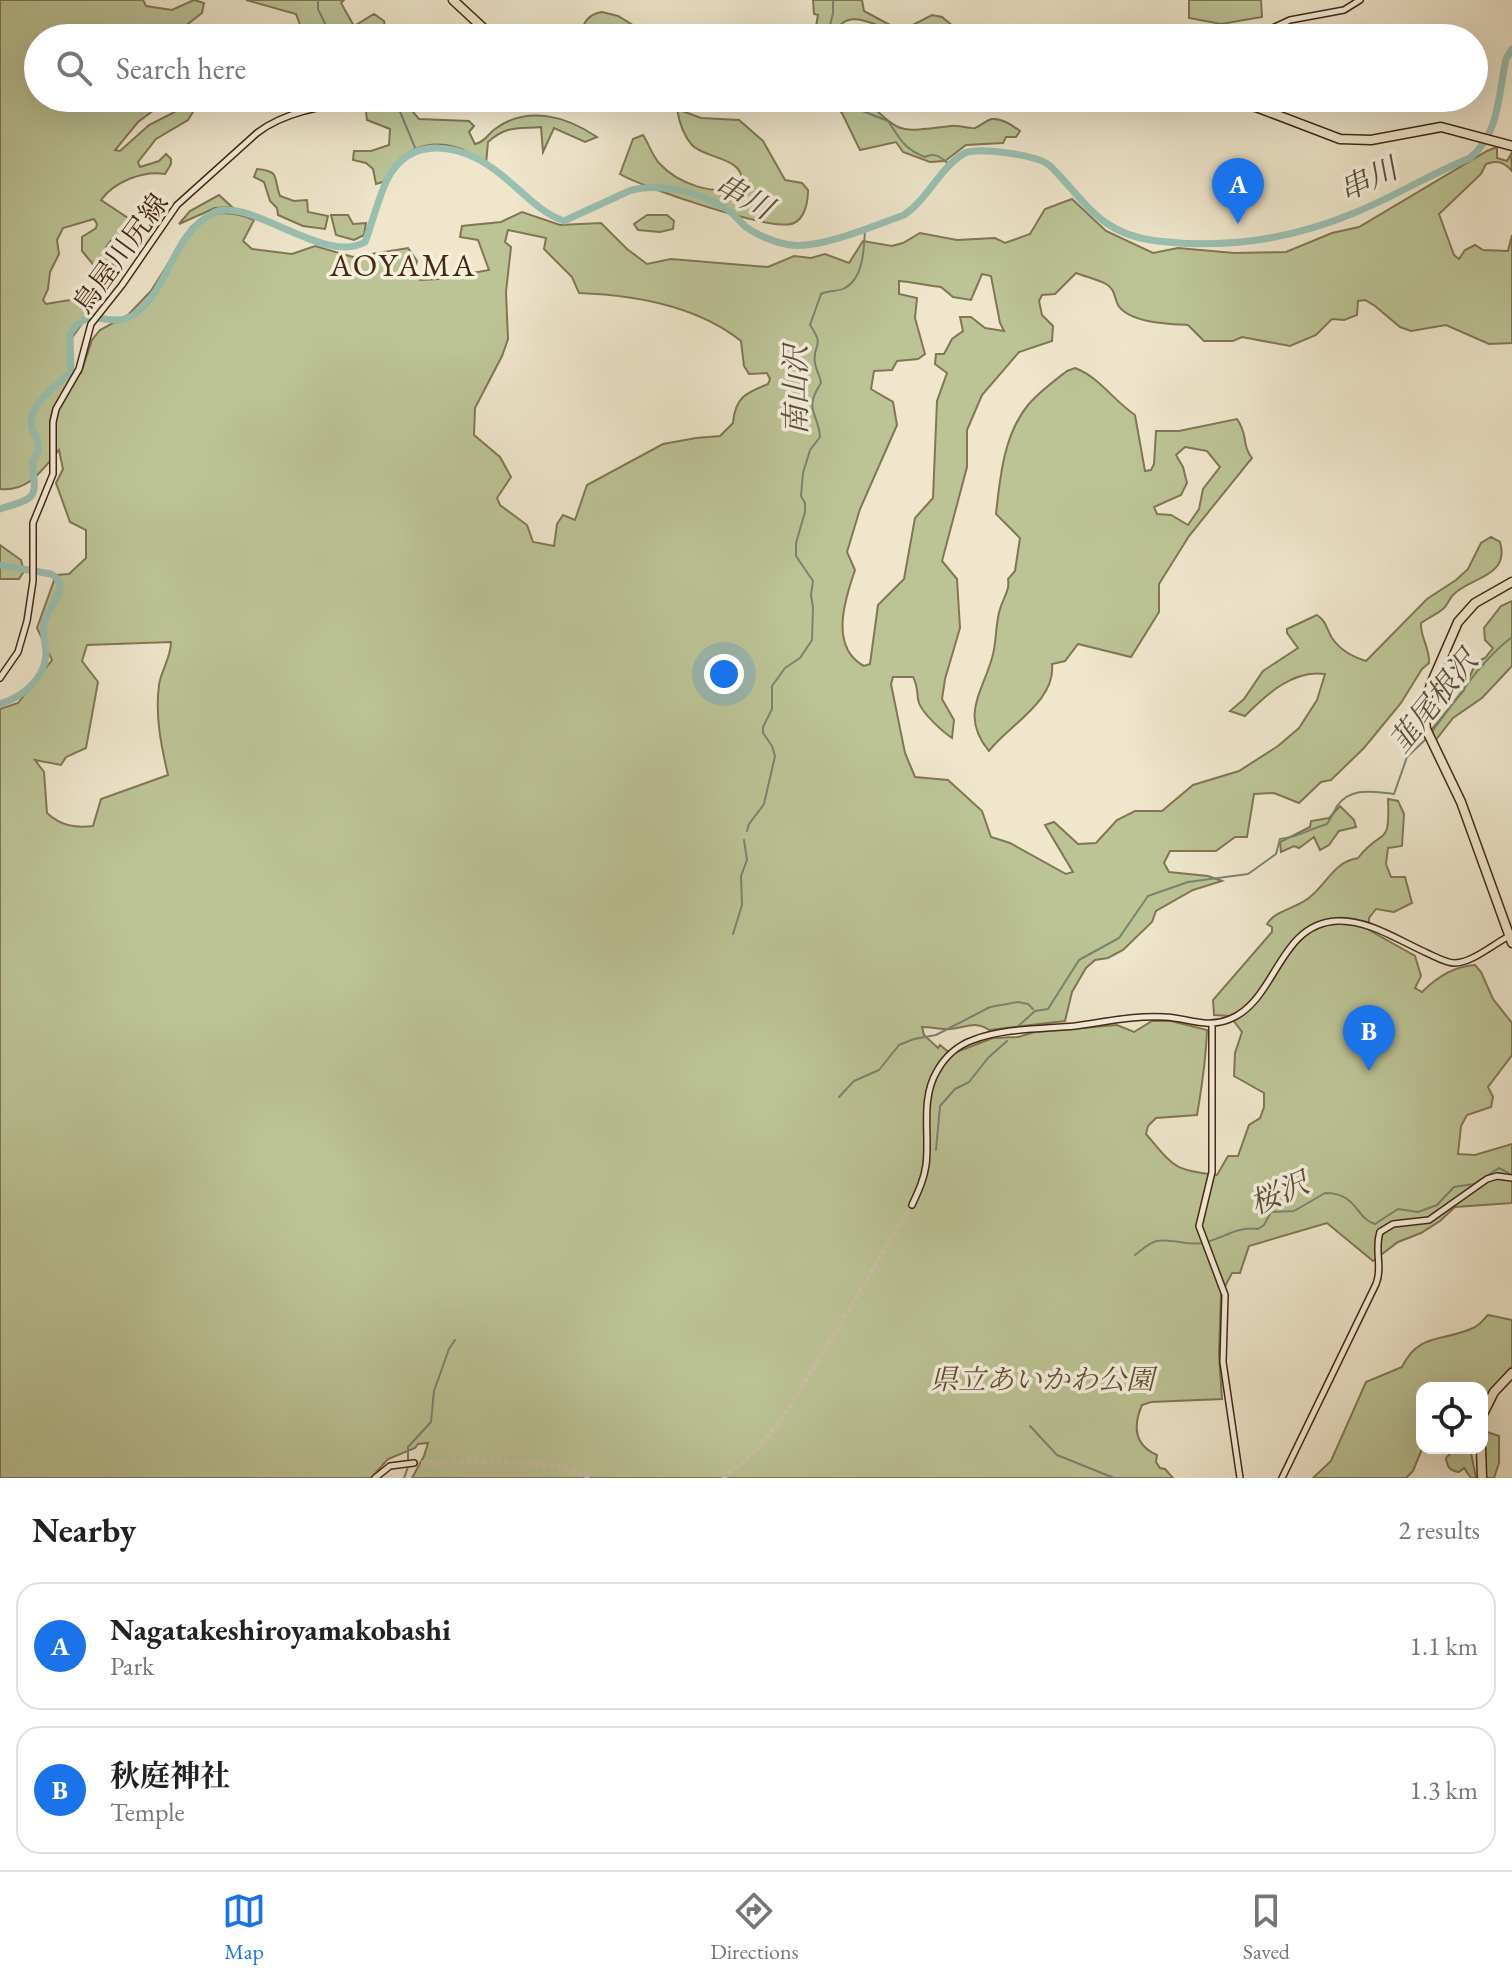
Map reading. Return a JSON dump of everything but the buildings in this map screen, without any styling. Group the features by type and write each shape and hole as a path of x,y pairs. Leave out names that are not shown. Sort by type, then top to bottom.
{"highway":[{"path":"453,0 479,24"},
{"path":"1269,112 1340,139 1371,140 1441,127 1512,146"},
{"path":"1511,940 1461,802 1426,729 1424,710 1458,622 1475,603 1512,582"},
{"path":"1488,1404 1494,1392 1512,1373"},
{"path":"1481,1454 1482,1478"}],"street":[{"path":"1281,24 1344,10 1360,0"},
{"name":"鳥屋川尻線","path":"0,678 11,666 21,645 33,574 33,523 53,474 56,409 79,369 91,324 134,269 177,205 267,125 305,112"},
{"path":"912,1205 923,1181 927,1156 930,1084 943,1061 965,1043 995,1034 1157,1017 1212,1024 1228,1020 1246,1010 1296,940 1320,924 1339,920 1359,923 1453,963 1511,940"},
{"path":"1212,1024 1212,1161 1200,1219 1202,1238 1225,1295 1224,1374 1240,1478"},
{"path":"1282,1478 1376,1284 1380,1232 1393,1224 1421,1222 1435,1216 1487,1179 1497,1176 1512,1178"},
{"path":"375,1478 385,1469 413,1463"}],"green space":[{"name":"県立あいかわ公園","path":"0,0 143,0 146,6 172,10 194,0 204,3 202,13 188,24 24,24 24,112 151,112 138,122 115,150 120,151 149,125 174,112 193,112 188,120 156,139 138,162 140,167 159,161 166,154 171,164 165,174 148,174 130,179 113,188 101,200 134,222 134,229 115,235 106,247 107,258 120,271 115,278 100,279 82,251 82,237 96,228 94,219 63,228 57,240 59,254 50,272 43,300 46,304 82,298 97,303 71,339 70,376 81,373 92,340 100,330 128,315 151,291 191,227 205,217 221,213 254,220 243,241 252,249 292,254 315,246 353,257 408,248 417,261 414,273 420,280 489,270 478,240 460,237 462,226 501,222 522,212 560,225 601,223 647,264 671,259 768,267 794,256 811,258 825,254 849,263 863,241 892,246 920,233 957,240 995,238 1005,243 1030,234 1045,209 1072,199 1106,231 1153,253 1178,248 1234,253 1286,252 1332,233 1359,227 1497,147 1497,158 1507,161 1511,154 1512,171 1500,163 1486,164 1481,174 1439,214 1454,255 1459,259 1465,250 1475,245 1483,250 1508,251 1512,235 1512,343 1489,344 1446,325 1411,331 1400,327 1365,300 1358,301 1357,315 1344,320 1332,319 1316,335 1290,346 1242,337 1233,341 1204,341 1188,325 1131,316 1118,305 1109,286 1076,273 1055,294 1042,295 1039,301 1042,315 1053,326 1052,341 1019,352 982,395 967,430 967,467 942,561 957,579 960,628 942,699 954,720 952,738 921,707 913,677 893,677 891,684 905,753 915,777 948,780 982,811 991,837 1010,843 1066,874 1073,872 1045,825 1054,822 1078,844 1096,843 1117,820 1135,811 1162,811 1193,785 1239,771 1299,728 1317,700 1325,674 1302,676 1281,685 1245,716 1230,711 1244,699 1263,671 1298,648 1287,629 1317,615 1339,646 1366,661 1427,599 1468,569 1481,543 1491,537 1500,542 1502,553 1495,569 1462,588 1443,609 1421,623 1429,663 1364,748 1331,780 1321,782 1299,803 1274,793 1254,794 1247,837 1235,837 1216,851 1170,851 1164,863 1169,872 1208,876 1222,881 1193,890 1156,911 1152,922 1123,950 1108,958 1095,960 1086,968 1072,992 1065,1021 989,1030 974,1025 947,1029 922,1027 924,1035 938,1048 940,1045 951,1054 993,1038 1117,1025 1134,1032 1152,1021 1171,1021 1207,1030 1197,1115 1156,1118 1148,1126 1146,1134 1176,1165 1217,1175 1228,1156 1238,1156 1249,1125 1260,1118 1264,1093 1234,1076 1235,1053 1242,1032 1230,1016 1214,1015 1213,1000 1272,932 1272,927 1267,924 1271,919 1305,901 1337,868 1358,858 1383,835 1388,825 1388,799 1398,801 1404,814 1402,846 1388,848 1386,864 1391,877 1405,877 1412,903 1394,912 1376,909 1369,918 1369,930 1415,956 1421,976 1415,988 1422,992 1446,974 1475,965 1493,999 1512,1023 1512,1055 1488,1087 1493,1097 1491,1107 1467,1115 1461,1126 1458,1154 1475,1155 1512,1144 1512,1203 1455,1207 1440,1221 1398,1242 1373,1261 1327,1223 1249,1246 1240,1273 1232,1273 1221,1294 1219,1354 1222,1399 1151,1402 1142,1405 1139,1413 1137,1427 1140,1440 1157,1455 1156,1462 1160,1468 1173,1478 412,1478 428,1443 418,1444 388,1459 371,1478 0,1478 0,709 18,703 52,660 37,628 56,575 69,574 86,558 86,530 70,522 56,483 63,469 59,450 41,472 27,483 0,489","holes":["508,230 546,238 544,249 572,277 579,293 643,300 705,319 741,341 744,366 749,374 767,373 770,379 768,384 743,397 736,407 733,423 720,436 663,444 587,485 575,520 563,515 557,524 554,546 533,542 527,525 500,505 497,498 511,477 500,457 474,435 475,408 508,339 506,292 511,247 505,242","982,274 991,276 1004,331 985,328 971,317 960,317 963,331 952,339 944,354 936,354 935,364 947,373 937,401 933,498 915,518 904,579 878,605 870,664 864,666 853,658 843,635 844,608 855,570 847,552 860,509 897,425 893,402 871,389 874,371 892,370 897,361 918,359 925,354 915,318 917,298 899,294 899,281 941,287 953,297 971,300","171,642 158,697 159,730 168,775 101,799 93,826 68,825 52,817 47,813 44,772 35,760 61,765 66,757 86,748 98,682 82,661 87,645"]},
{"path":"246,0 344,0 341,3 353,24 300,24 296,14"},
{"path":"813,0 862,0 864,11 888,24 857,19 841,24 816,24 818,15 814,14"},
{"path":"1189,0 1261,0 1262,17 1221,24 1189,18"},
{"path":"602,12 618,16 631,24 584,24 593,15"},
{"path":"374,14 385,24 357,24"},
{"path":"932,15 942,17 950,24 915,24"},
{"path":"366,112 413,112 419,119 469,121 474,126 469,132 475,144 507,122 533,115 560,119 597,137 585,142 554,128 543,152 541,127 507,130 488,142 486,164 458,148 424,146 405,155 386,181 376,184 373,169 366,163 353,160 354,151 371,151 389,145 390,129 367,120"},
{"path":"678,112 701,118 739,120 763,141 785,180 802,183 808,190 801,217 794,223 782,224 736,215 679,198 620,174 633,139 643,135 654,157 676,177 708,189 731,189 741,185 738,169 698,150 682,128"},
{"path":"879,112 895,125 911,130 954,126 975,128 996,119 1020,131 1016,137 1006,137 1003,143 966,145 945,161 930,162 903,152 896,142 860,150 842,113"},
{"path":"257,169 275,176 280,196 294,201 307,200 308,212 328,216 325,229 303,226 278,215 264,182 254,177"},
{"path":"219,195 232,207 215,208 179,224 190,211"},
{"path":"331,215 348,215 353,224 366,223 364,235 354,240 336,235"},
{"path":"647,215 667,215 674,221 673,229 660,232 638,230 634,224"},
{"path":"1075,368 1084,372 1135,415 1145,471 1151,470 1154,464 1156,431 1179,431 1237,419 1252,458 1189,536 1159,584 1159,612 1131,657 1078,644 1065,661 1052,664 1047,690 1030,712 989,751 976,727 976,704 992,658 998,615 1008,579 1015,571 1020,538 996,514 1004,456 1013,429 1028,405 1067,371","holes":["1185,447 1207,451 1220,467 1203,489 1199,509 1188,525 1171,515 1157,514 1154,507 1181,495 1187,483 1176,455"]},
{"path":"0,545 21,560 24,571 19,579 0,579"},
{"path":"1512,601 1512,666 1482,698 1453,718 1435,741 1432,729 1464,690 1476,662 1485,658 1493,648 1485,640 1484,628 1501,606"},
{"path":"1340,806 1354,820 1356,827 1339,831 1329,845 1320,850 1314,837 1299,848 1294,846 1281,852 1280,842 1310,827 1311,821 1329,818"},
{"path":"1488,1315 1512,1320 1512,1366 1488,1393 1488,1382 1416,1382 1416,1454 1420,1454 1413,1471 1406,1478 1313,1478 1331,1461 1366,1382 1402,1367 1416,1348 1424,1343 1481,1323"},
{"path":"1488,1432 1499,1436 1499,1463 1494,1478 1485,1478"},
{"path":"1450,1454 1471,1454 1476,1478 1471,1478 1464,1468 1459,1472 1453,1471 1446,1458"}],"waterway":[{"path":"318,0 318,9 325,24"},
{"path":"830,24 833,0"},
{"name":"串川","path":"0,509 32,495 32,462 38,450 32,414 46,394 71,372 70,334 77,324 85,319 117,320 135,314 156,290 188,234 213,213 228,210 246,213 309,239 348,247 365,242 384,186 398,164 410,155 438,148 482,161 545,211 564,221 629,191 666,188 706,198 768,239 803,245 848,235 904,215 963,154 991,151 1046,163 1096,215 1128,234 1182,243 1257,240 1306,229 1354,213 1470,158 1480,148 1492,125 1506,59 1512,49"},
{"path":"400,112 416,150"},
{"path":"865,112 888,121 912,151 925,157 936,155 950,165"},
{"name":"南山沢","path":"747,831 764,804 775,756 763,733 772,709 772,686 785,668 800,658 812,640 813,581 796,556 796,543 805,512 801,496 803,473 810,450 820,437 812,406 821,383 815,363 818,342 810,325 821,294 845,288 856,277 862,262 865,229"},
{"name":"串川","path":"0,565 51,574 60,584 44,623 46,655 41,672 24,692 0,704"},
{"name":"韮尾根沢","path":"1431,733 1478,670 1512,637"},
{"name":"韮尾根沢","path":"1016,1028 1035,1011 1048,1009 1079,960 1119,938 1148,896 1188,882 1248,874 1276,854 1280,839 1327,824 1337,806 1349,795 1363,792 1394,794 1407,757 1427,738"},
{"name":"南山沢","path":"733,934 742,905 741,876 747,860 744,840"},
{"path":"839,1097 854,1081 879,1070 899,1045 936,1035 990,1007 1018,1002 1028,1004 1033,1009"},
{"name":"韮尾根沢","path":"936,1150 940,1106 955,1089 969,1082 1007,1041"},
{"name":"桜沢","path":"1135,1255 1157,1241 1202,1243 1243,1229 1258,1229 1271,1212 1294,1211 1325,1193 1344,1197 1363,1217 1375,1224 1398,1209 1418,1212 1437,1205 1454,1187 1474,1184 1499,1168 1512,1175"},
{"path":"408,1460 408,1447 431,1422 434,1391 455,1340"},
{"path":"1030,1426 1057,1455 1114,1478"},
{"path":"404,1478 408,1467"}],"tunnel":[{"path":"722,1478 758,1448 787,1411 912,1205"},
{"path":"414,1463 526,1463 570,1470 591,1478"}],"place":[{"name":"Nagatakeshiroyamakobashi","path":"1238,224"},
{"name":"秋庭神社","path":"1369,1071"}],"district":[{"name":"AOYAMA","path":"403,265"}]}
